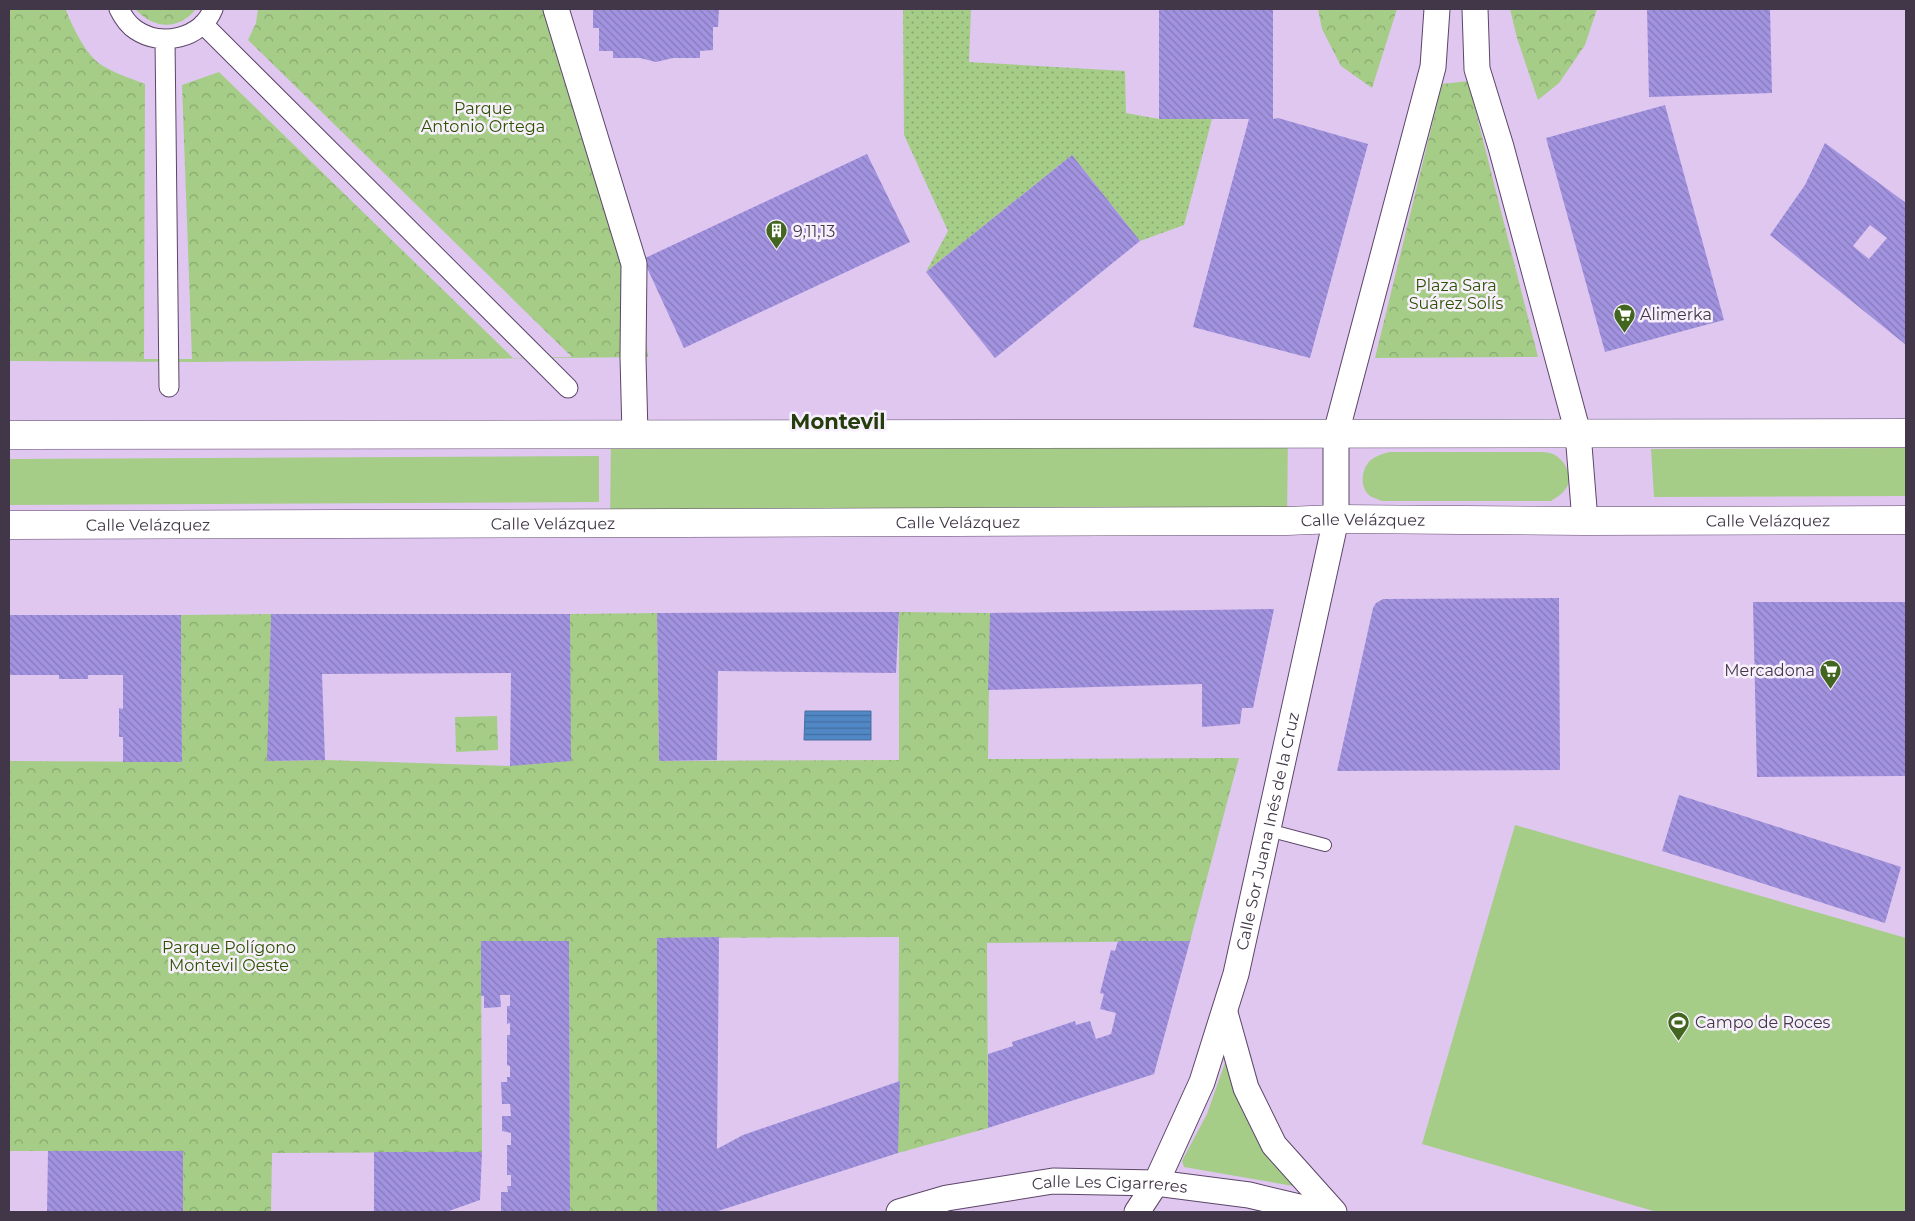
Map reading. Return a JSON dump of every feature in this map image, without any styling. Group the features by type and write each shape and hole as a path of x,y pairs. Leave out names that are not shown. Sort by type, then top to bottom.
{"street":[{"path":"119,9 124,18 135,29 150,37 165,39 179,38 192,32 208,16 568,388"},
{"path":"556,9 634,264 633,390 635,434"},
{"path":"1336,433 1433,67 1437,9"},
{"path":"1475,9 1478,69 1501,147 1578,433 1584,521"},
{"path":"165,39 169,387"},
{"name":"Calle Sor Juana Inés de la Cruz","path":"1137,1212 1156,1183 1202,1082 1236,974 1336,519 1336,433"},
{"path":"9,435 1906,433"},
{"name":"Calle Velázquez","path":"9,525 1288,521 1336,519 1584,521 1906,520"},
{"path":"1225,1013 1246,1088 1274,1145 1334,1212"},
{"name":"Calle Les Cigarreres","path":"899,1212 947,1198 1053,1181 1156,1183 1249,1195 1320,1212"}],"lane":[{"path":"1268,830 1325,845"}],"green space":[{"path":"135,9 196,9 182,21 166,25 150,21"},
{"name":"Parque Antonio Ortega","path":"258,9 564,9 638,262 648,357 198,362 9,361 9,10 66,10 78,36 95,60 112,71 145,84 144,359 192,359 182,85 219,72 513,358 572,357 248,40 256,23"},
{"path":"903,9 971,9 969,62 1125,71 1126,113 1159,119 1212,119 1184,225 1140,241 1072,155 926,272 948,231 904,135"},
{"path":"1318,9 1397,9 1372,88 1341,66 1322,29"},
{"path":"1510,9 1597,9 1585,45 1559,83 1538,100 1517,38"},
{"name":"Plaza Sara Suárez Solís","path":"1468,81 1538,357 1375,358 1442,84"},
{"path":"1288,433 1287,521 610,524 611,434"},
{"path":"1906,448 1906,496 1654,497 1651,449"},
{"path":"1390,452 1547,452 1562,461 1568,470 1569,481 1563,492 1551,501 1382,501 1371,497 1364,489 1363,475 1370,461"},
{"path":"599,456 599,502 9,505 9,459"},
{"name":"Parque Polígono Montevil Oeste","path":"899,612 990,613 988,759 1239,758 1190,941 987,943 988,1128 898,1153 899,937 658,938 657,1212 570,1212 569,941 481,941 482,1152 272,1153 271,1212 183,1212 183,1151 9,1151 9,761 182,762 181,615 271,614 268,761 325,760 510,766 570,614 657,613 659,761 899,760"},
{"path":"497,716 498,750 456,752 455,717"},
{"name":"Campo de Roces","path":"1515,825 1906,938 1906,1212 1657,1212 1422,1144"},
{"path":"1227,1057 1299,1187 1184,1167 1182,1161 1207,1114"}],"water":[{"path":"805,711 871,711 871,740 804,740"}],"building":[{"path":"593,9 719,9 718,27 713,27 713,50 700,51 700,58 673,58 656,62 640,58 613,58 613,51 599,51 599,28 593,28"},
{"path":"1159,9 1273,9 1273,119 1278,118 1368,144 1310,358 1193,327 1249,119 1159,119"},
{"path":"1647,9 1770,9 1772,93 1649,97"},
{"path":"1665,105 1724,320 1605,352 1546,138"},
{"path":"1825,143 1906,203 1906,345 1770,235 1805,185","holes":["1870,225 1887,238 1869,259 1853,246"]},
{"name":"9,11,13","path":"867,154 910,242 684,348 643,259"},
{"path":"1072,155 1140,241 995,358 926,272"},
{"path":"1559,598 1560,770 1337,771 1373,608 1376,603 1383,599"},
{"name":"Mercadona","path":"1753,602 1906,602 1906,776 1757,777"},
{"path":"1274,609 1253,708 1242,708 1240,724 1202,727 1202,684 988,690 990,613"},
{"path":"899,612 896,673 718,671 717,760 659,761 657,613"},
{"path":"271,614 570,614 571,761 510,766 511,673 322,674 325,760 267,761"},
{"path":"9,615 181,615 182,762 123,762 123,737 119,737 119,708 123,709 123,675 88,675 88,679 59,679 59,675 9,675"},
{"path":"1679,795 1901,867 1885,923 1662,851"},
{"path":"719,937 717,1149 743,1135 900,1081 898,1153 715,1212 657,1212 657,938"},
{"path":"481,941 569,941 570,1212 501,1212 501,1192 508,1192 507,1186 511,1186 511,1175 507,1175 507,1145 511,1145 511,1133 502,1131 502,1116 511,1116 510,1104 502,1104 501,1082 507,1082 507,1077 510,1077 510,1066 507,1065 507,1035 510,1035 510,1023 507,1024 507,1006 510,1006 510,995 500,995 501,1007 484,1008 484,996 481,996"},
{"path":"1118,941 1190,941 1154,1074 988,1128 988,1054 1013,1046 1012,1042 1075,1021 1076,1025 1090,1021 1096,1039 1111,1034 1116,1013 1100,1009 1104,994 1100,993 1111,950 1115,951"},
{"path":"48,1151 183,1151 183,1212 47,1212"},
{"path":"374,1152 482,1152 480,1200 446,1212 374,1212"}],"place":[{"name":"9,11,13","path":"777,250"},
{"name":"Alimerka","path":"1624,333"},
{"name":"Mercadona","path":"1831,689"},
{"name":"Campo de Roces","path":"1679,1041"}],"district":[{"name":"Montevil","path":"838,421"}]}
